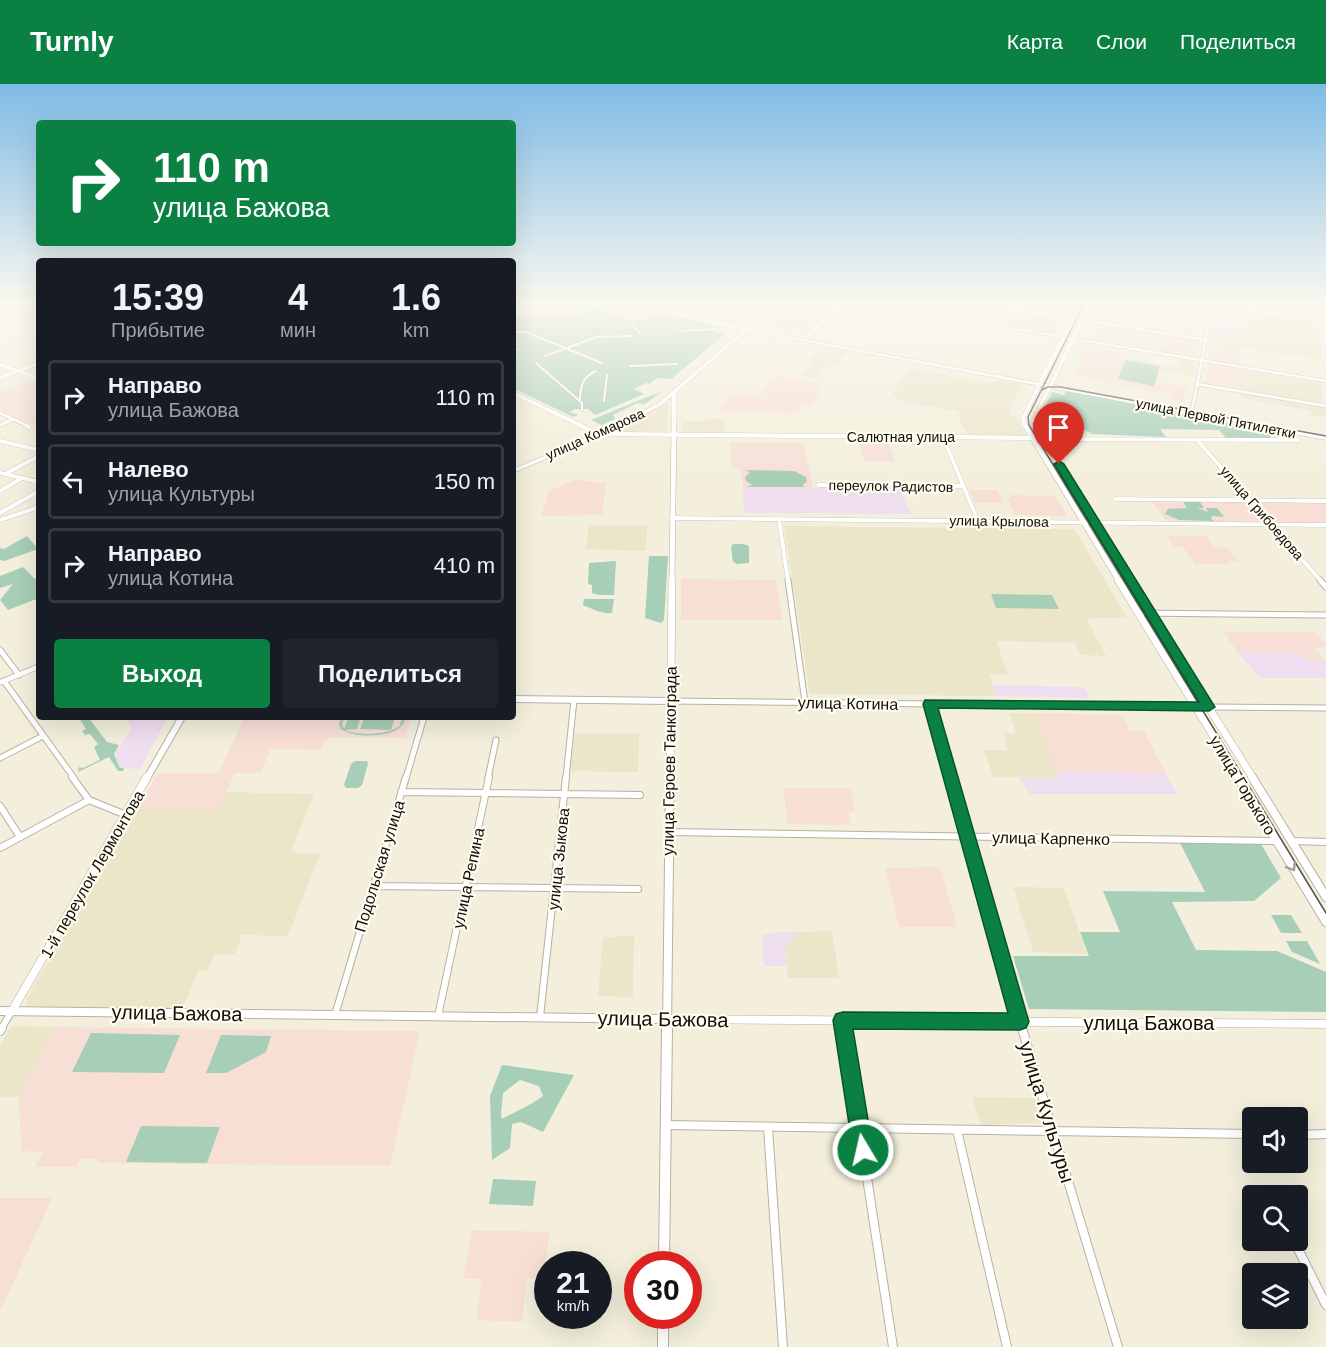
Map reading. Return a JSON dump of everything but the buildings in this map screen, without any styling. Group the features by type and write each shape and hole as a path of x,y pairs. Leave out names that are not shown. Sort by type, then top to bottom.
{"main road":[{"path":"672,392 705,363"},
{"name":"улица Первой Пятилетки","path":"939,363 1326,436"},
{"name":"улица Горького","path":"1051,363 1023,420 1326,922"},
{"name":"улица Горького","path":"1061,363 1034,420 1043,439 1326,897"},
{"path":"0,365 18,371 36,364"},
{"name":"улица Первой Пятилетки","path":"1051,385 1326,436"},
{"name":"улица Комарова","path":"516,468 645,413 672,392"},
{"name":"улица Героев Танкограда","path":"664,1251 672,392"},
{"name":"Салютная улица","path":"1032,438 1043,439"},
{"path":"1067,494 1077,495"},
{"path":"2,682 36,667"},
{"name":"улица Котина","path":"1196,707 1209,707"},
{"name":"улица Карпенко","path":"1277,841 1292,842"},
{"name":"улица Бажова","path":"0,1011 666,1019"},
{"path":"663,1329 663,1347"}],"street":[{"path":"536,363 580,402"},
{"path":"1192,410 1202,363"},
{"path":"1214,363 1326,381"},
{"path":"630,366 676,364"},
{"path":"0,378 18,371 36,377"},
{"path":"582,410 580,402 582,383 586,376 596,371"},
{"path":"604,401 607,375"},
{"path":"1197,384 1326,406"},
{"name":"Салютная улица","path":"516,394 597,433 673,436 1032,438"},
{"path":"0,413 29,427"},
{"path":"0,426 14,419"},
{"path":"943,437 978,521"},
{"name":"Салютная улица","path":"1043,439 1298,440"},
{"name":"улица Грибоедова","path":"1197,440 1326,587"},
{"path":"0,441 36,449"},
{"path":"2,473 36,457"},
{"path":"2,473 36,481"},
{"path":"0,491 22,478"},
{"name":"переулок Радистов","path":"818,485 964,486"},
{"path":"0,513 36,493"},
{"path":"1115,499 1326,501"},
{"path":"0,520 36,508"},
{"name":"улица Крылова","path":"672,518 1326,525"},
{"path":"779,519 805,702"},
{"path":"1138,613 1326,615"},
{"path":"0,650 19,675"},
{"path":"2,682 89,800 126,815"},
{"name":"улица Котина","path":"516,699 1196,707"},
{"name":"улица Зыкова","path":"540,1017 574,700"},
{"name":"улица Культуры","path":"930,704 1051,1131 1118,1347"},
{"name":"улица Котина","path":"1209,707 1326,708"},
{"name":"1-й переулок Лермонтова","path":"0,1031 180,720"},
{"name":"Подольская улица","path":"335,1015 423,720"},
{"path":"0,758 43,736"},
{"name":"улица Репина","path":"438,1016 496,740"},
{"path":"401,792 640,795"},
{"path":"0,848 89,800"},
{"path":"0,806 20,837"},
{"name":"улица Карпенко","path":"669,832 1277,841"},
{"name":"улица Карпенко","path":"1292,842 1326,842"},
{"path":"373,886 638,889"},
{"name":"улица Бажова","path":"666,1019 1326,1024"},
{"path":"843,1020 893,1347"},
{"path":"665,1125 1242,1134"},
{"path":"768,1128 783,1347"},
{"path":"957,1130 1007,1347"},
{"path":"1308,1135 1326,1134"},
{"path":"1299,1251 1326,1305"}],"shaded area":[{"path":"812,363 837,363 827,366 816,378 801,375"},
{"path":"1079,363 1151,363 1163,365 1157,382 1187,387 1183,401 1169,399 1170,394 1091,380 1092,377 1075,374"},
{"path":"1179,363 1196,363 1193,376 1161,371 1163,365 1178,367"},
{"path":"1209,364 1247,370 1246,376 1240,375 1236,388 1205,383"},
{"path":"912,369 989,383 1001,380 1022,384 1009,413 1017,418 1027,436 969,436 959,418 959,411 907,403 894,396 893,392"},
{"path":"1247,371 1322,383 1322,403 1236,388 1240,375 1246,376"},
{"path":"778,376 821,385 818,397 811,405 801,404 799,413 718,412 729,394 792,403 756,397"},
{"path":"30,381 36,383 36,427 0,409 0,391"},
{"path":"1242,393 1326,408 1326,417 1311,415 1311,411 1241,398"},
{"path":"664,403 669,404 666,433 609,432"},
{"path":"706,419 724,419 724,432 682,431 682,421 705,421"},
{"path":"729,443 804,443 813,488 743,488 741,469 732,466"},
{"path":"858,443 889,443 895,461 864,461"},
{"path":"574,480 606,483 602,515 541,516 549,491"},
{"path":"742,488 899,489 911,514 745,513"},
{"path":"969,490 997,490 1004,503 975,503"},
{"path":"1010,495 1055,496 1067,516 1015,515 1007,498"},
{"path":"1152,501 1248,501 1266,522 1167,522"},
{"path":"1260,502 1326,503 1326,523 1278,523"},
{"path":"589,525 647,526 646,551 586,549"},
{"path":"784,526 1074,529 1127,618 1086,618 1106,656 1081,655 1075,643 996,641 1008,675 989,674 996,696 810,694"},
{"path":"1167,536 1206,536 1214,547 1228,548 1238,561 1227,561 1229,564 1195,564 1183,547 1175,547"},
{"path":"681,579 776,580 782,620 681,620"},
{"path":"1224,632 1314,632 1326,644 1326,647 1315,648 1325,661 1305,660 1300,653 1238,653"},
{"path":"1238,653 1300,653 1305,660 1325,661 1326,678 1260,678"},
{"path":"993,685 1084,687 1089,698 996,696"},
{"path":"1009,713 1034,713 1060,778 993,777 984,750 1008,750 1003,733 1016,733"},
{"path":"1034,713 1122,715 1130,731 1144,731 1166,774 1057,771"},
{"path":"128,720 166,720 140,769 121,768 115,754 132,729"},
{"path":"244,720 410,720 406,738 331,737 325,740 321,750 271,749 260,773 235,773 218,810 136,810 158,773 218,773"},
{"path":"575,733 639,733 638,772 570,771"},
{"path":"1057,771 1166,774 1177,794 1030,794 1019,778 1059,778"},
{"path":"783,788 851,788 855,811 848,812 851,825 788,824"},
{"path":"226,792 314,794 291,852 320,854 288,936 242,935 235,954 214,955 207,971 198,971 182,1010 28,1006 26,1002 31,991 136,810 218,810"},
{"path":"940,867 957,927 899,927 885,868"},
{"path":"1013,887 1064,888 1087,954 1033,952"},
{"path":"832,931 839,978 788,978 785,944 790,937 795,937 794,932"},
{"path":"794,932 795,937 790,938 791,944 785,945 786,966 764,966 762,935"},
{"path":"634,936 633,997 598,996 603,937"},
{"path":"11,1026 56,1027 19,1097 0,1097 0,1046"},
{"path":"56,1027 420,1031 390,1166 97,1163 98,1159 81,1159 76,1167 35,1167 43,1152 21,1151 19,1097"},
{"path":"972,1097 1034,1098 1042,1123 981,1125"},
{"path":"0,1198 52,1198 0,1312"},
{"path":"472,1230 549,1232 547,1251 534,1251 534,1278 527,1278 522,1322 476,1320 482,1279 464,1278"}],"green space":[{"path":"516,363 690,363 671,379 657,378 649,384 646,383 634,389 644,394 595,415 588,409 575,409 570,412 578,415 573,417 516,389"},
{"path":"1125,363 1160,366 1154,386 1118,379"},
{"path":"662,391 645,404 637,403 613,415 615,419 602,425 591,420"},
{"path":"1066,391 1272,431 1270,439 1227,439 1219,430 1160,429 1166,437 1092,434 1080,428 1071,429 1059,437 1045,430 1039,421 1052,424 1058,411 1045,406 1052,392 1064,395"},
{"path":"745,470 794,471 806,477 807,481 802,486 807,487 747,487 752,485 746,481 745,477 750,472"},
{"path":"1183,502 1200,502 1204,508 1197,508 1208,512 1206,508 1217,508 1224,517 1212,516 1211,519 1215,521 1179,520 1165,514 1168,509 1187,508"},
{"path":"27,536 36,547 36,550 4,561 0,560 0,548 4,549"},
{"path":"733,544 749,546 749,563 733,562 731,547"},
{"path":"649,556 668,556 664,620 661,623 645,618"},
{"path":"616,561 614,595 592,593 592,585 588,584 589,563"},
{"path":"23,567 36,579 36,599 8,610 0,600 13,584 0,588 0,576"},
{"path":"991,594 1052,595 1059,609 996,608"},
{"path":"584,599 614,599 612,613 601,612 583,605"},
{"path":"80,720 90,720 107,742 119,745 114,754 120,768 124,768 123,771 118,771 109,757 78,772 79,767 83,768 100,760 94,747 98,744 90,734 85,735 82,731 86,729"},
{"path":"344,720 342,723 344,729 348,720 360,720 357,729 345,730 365,734 395,729 400,726 401,720 404,720 403,725 397,730 377,735 365,735 346,732 340,728 339,723"},
{"path":"363,720 394,720 391,730 360,729"},
{"path":"355,761 367,761 368,764 362,785 358,788 346,788 344,785 351,764"},
{"path":"1180,843 1261,844 1281,878 1254,901 1172,902 1196,950 1277,951 1326,972 1326,1012 1029,1009 1013,956 1089,956 1080,932 1120,932 1103,891 1205,892"},
{"path":"1271,915 1291,915 1302,933 1281,933"},
{"path":"1286,941 1307,941 1320,964 1292,952"},
{"path":"91,1033 180,1035 164,1073 72,1072"},
{"path":"221,1035 271,1036 266,1052 226,1073 206,1073"},
{"path":"502,1065 574,1075 543,1132 521,1122 512,1124 510,1148 492,1160 490,1096","holes":["520,1080 539,1086 543,1096 502,1119 503,1093"]},
{"path":"141,1126 220,1127 207,1163 126,1162"},
{"path":"493,1179 536,1181 533,1206 489,1204"}],"tram line":[{"path":"1055,363 1028,417 1029,425 1326,913"},
{"path":"1042,390 1048,387 1060,387 1326,436"}],"route":[{"path":"863,1150 843,1020 1020,1022 930,704 1209,707 1059,464"}]}
